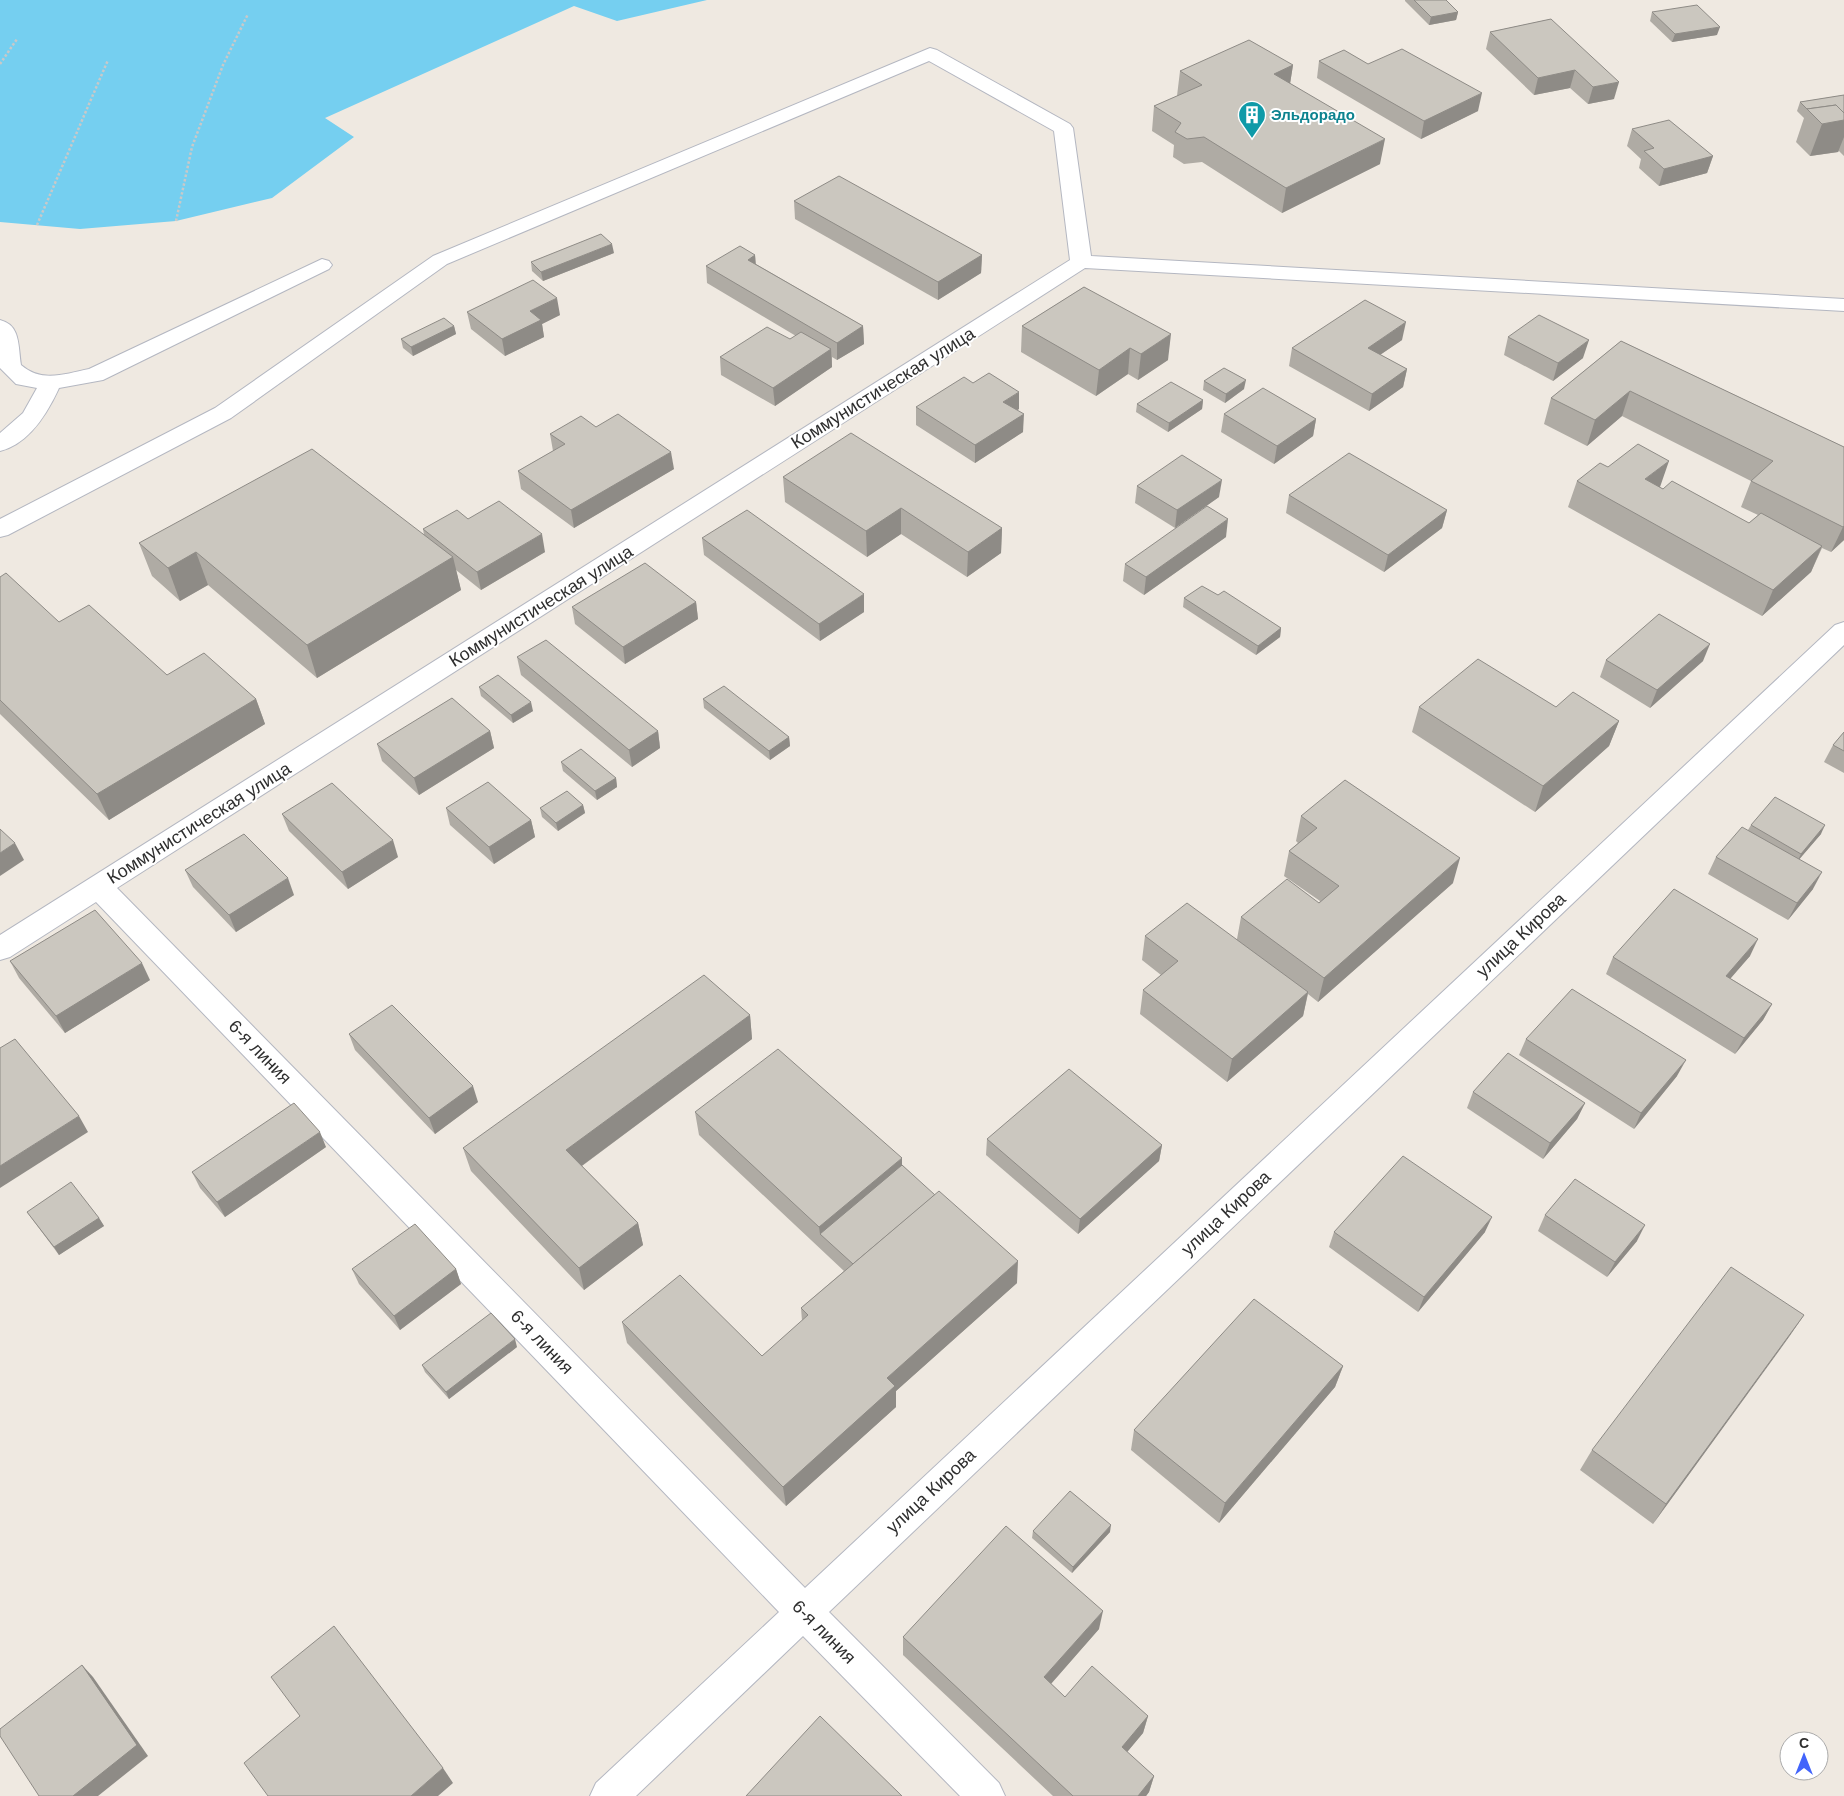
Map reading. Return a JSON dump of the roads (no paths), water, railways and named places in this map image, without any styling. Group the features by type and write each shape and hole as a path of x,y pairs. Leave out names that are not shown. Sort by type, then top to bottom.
{"street":[{"path":"0,530 223,413 440,260 930,54 1063,128 1081,262 1844,305"},
{"name":"Коммунистическая улица","path":"0,949 1081,262"},
{"path":"0,326 6,332 10,367 24,379 50,383 95,375 322,265"},
{"path":"0,444 16,433 39,409 50,383"},
{"name":"улица Кирова","path":"609,1796 1844,631"},
{"name":"6-я линия","path":"99,887 804,1612 986,1796"}],"water":[{"path":"0,0 707,0 617,21 574,6 325,118 354,137 272,198 176,221 80,229 0,222"}],"place":[{"name":"Эльдорадо","path":"1252,139"}]}
